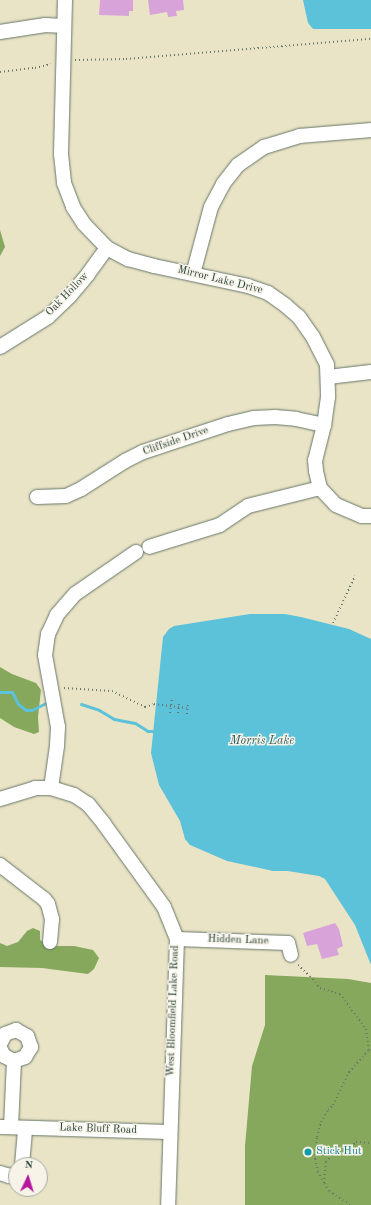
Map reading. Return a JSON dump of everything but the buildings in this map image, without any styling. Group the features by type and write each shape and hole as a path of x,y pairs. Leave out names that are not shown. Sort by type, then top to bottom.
{"street":[{"name":"Mirror Lake Drive","path":"65,0 61,154 64,183 73,207 84,224 107,248 128,259 248,286 268,293 299,317 313,336 324,357 328,377 328,398 324,425 315,460 320,488"},
{"path":"0,32 45,25 64,26"},
{"path":"193,274 211,207 223,184 238,165 264,147 300,136 371,130"},
{"name":"Oak Hollow","path":"0,347 48,317 79,286 107,248"},
{"path":"328,377 371,372"},
{"name":"Cliffside Drive","path":"37,497 66,496 81,489 125,461 144,452 228,424 254,418 275,417 296,419 324,425"},
{"path":"149,547 220,525 248,506 320,488 336,505 362,516 371,516"},
{"path":"0,799 35,788 51,788 58,727 45,655 48,634 57,615 75,594 136,552"},
{"name":"West Bloomfield Lake Road","path":"51,788 74,795 88,804 164,906 177,939 168,1205"},
{"path":"0,866 44,899 48,904 52,919 50,942"},
{"name":"Hidden Lane","path":"177,939 288,943 291,955"},
{"path":"0,1044 5,1034 16,1030 27,1036 30,1041 29,1053 20,1061 14,1061 4,1056 0,1048"},
{"path":"14,1061 12,1128 20,1157"},
{"name":"Lake Bluff Road","path":"12,1128 170,1132"}],"path":[{"path":"68,61 126,59 371,38"},
{"path":"0,72 35,68 56,63"},
{"path":"332,623 354,576"},
{"path":"51,688 106,690 141,707 149,707 154,704 187,708"},
{"path":"170,713 172,699"},
{"path":"178,713 179,701"},
{"path":"187,714 188,702"},
{"path":"291,955 320,988 340,994 366,1029 370,1051 349,1072 333,1105 328,1110 321,1122 317,1137 315,1159 318,1172 329,1191 350,1205"},
{"path":"324,1183 326,1162 332,1154 345,1152 356,1142 371,1143"}],"green space":[{"path":"0,230 5,247 0,256"},
{"path":"0,667 12,674 36,683 41,690 38,717 39,732 34,734 14,727 0,718"},
{"path":"33,928 40,931 40,940 52,946 74,946 93,950 99,958 94,969 88,974 42,968 0,967 0,943 7,946 18,942 27,931"},
{"path":"265,975 348,979 371,983 371,1205 245,1205 245,1146 252,1066 265,1025"}],"water":[{"path":"303,0 371,0 371,29 313,29 308,23"},
{"name":"Morris Lake","path":"250,614 285,614 301,617 349,629 371,639 371,965 355,925 325,879 319,876 288,871 273,871 227,861 190,845 185,839 180,821 159,785 151,753 163,637 169,629 174,626"}],"waterway":[{"path":"0,692 12,692 18,704 26,710 32,710 46,703"},
{"path":"81,704 99,710 114,719 135,723 148,731 153,731"}],"place":[{"name":"Stick Hut","path":"308,1152"}]}
